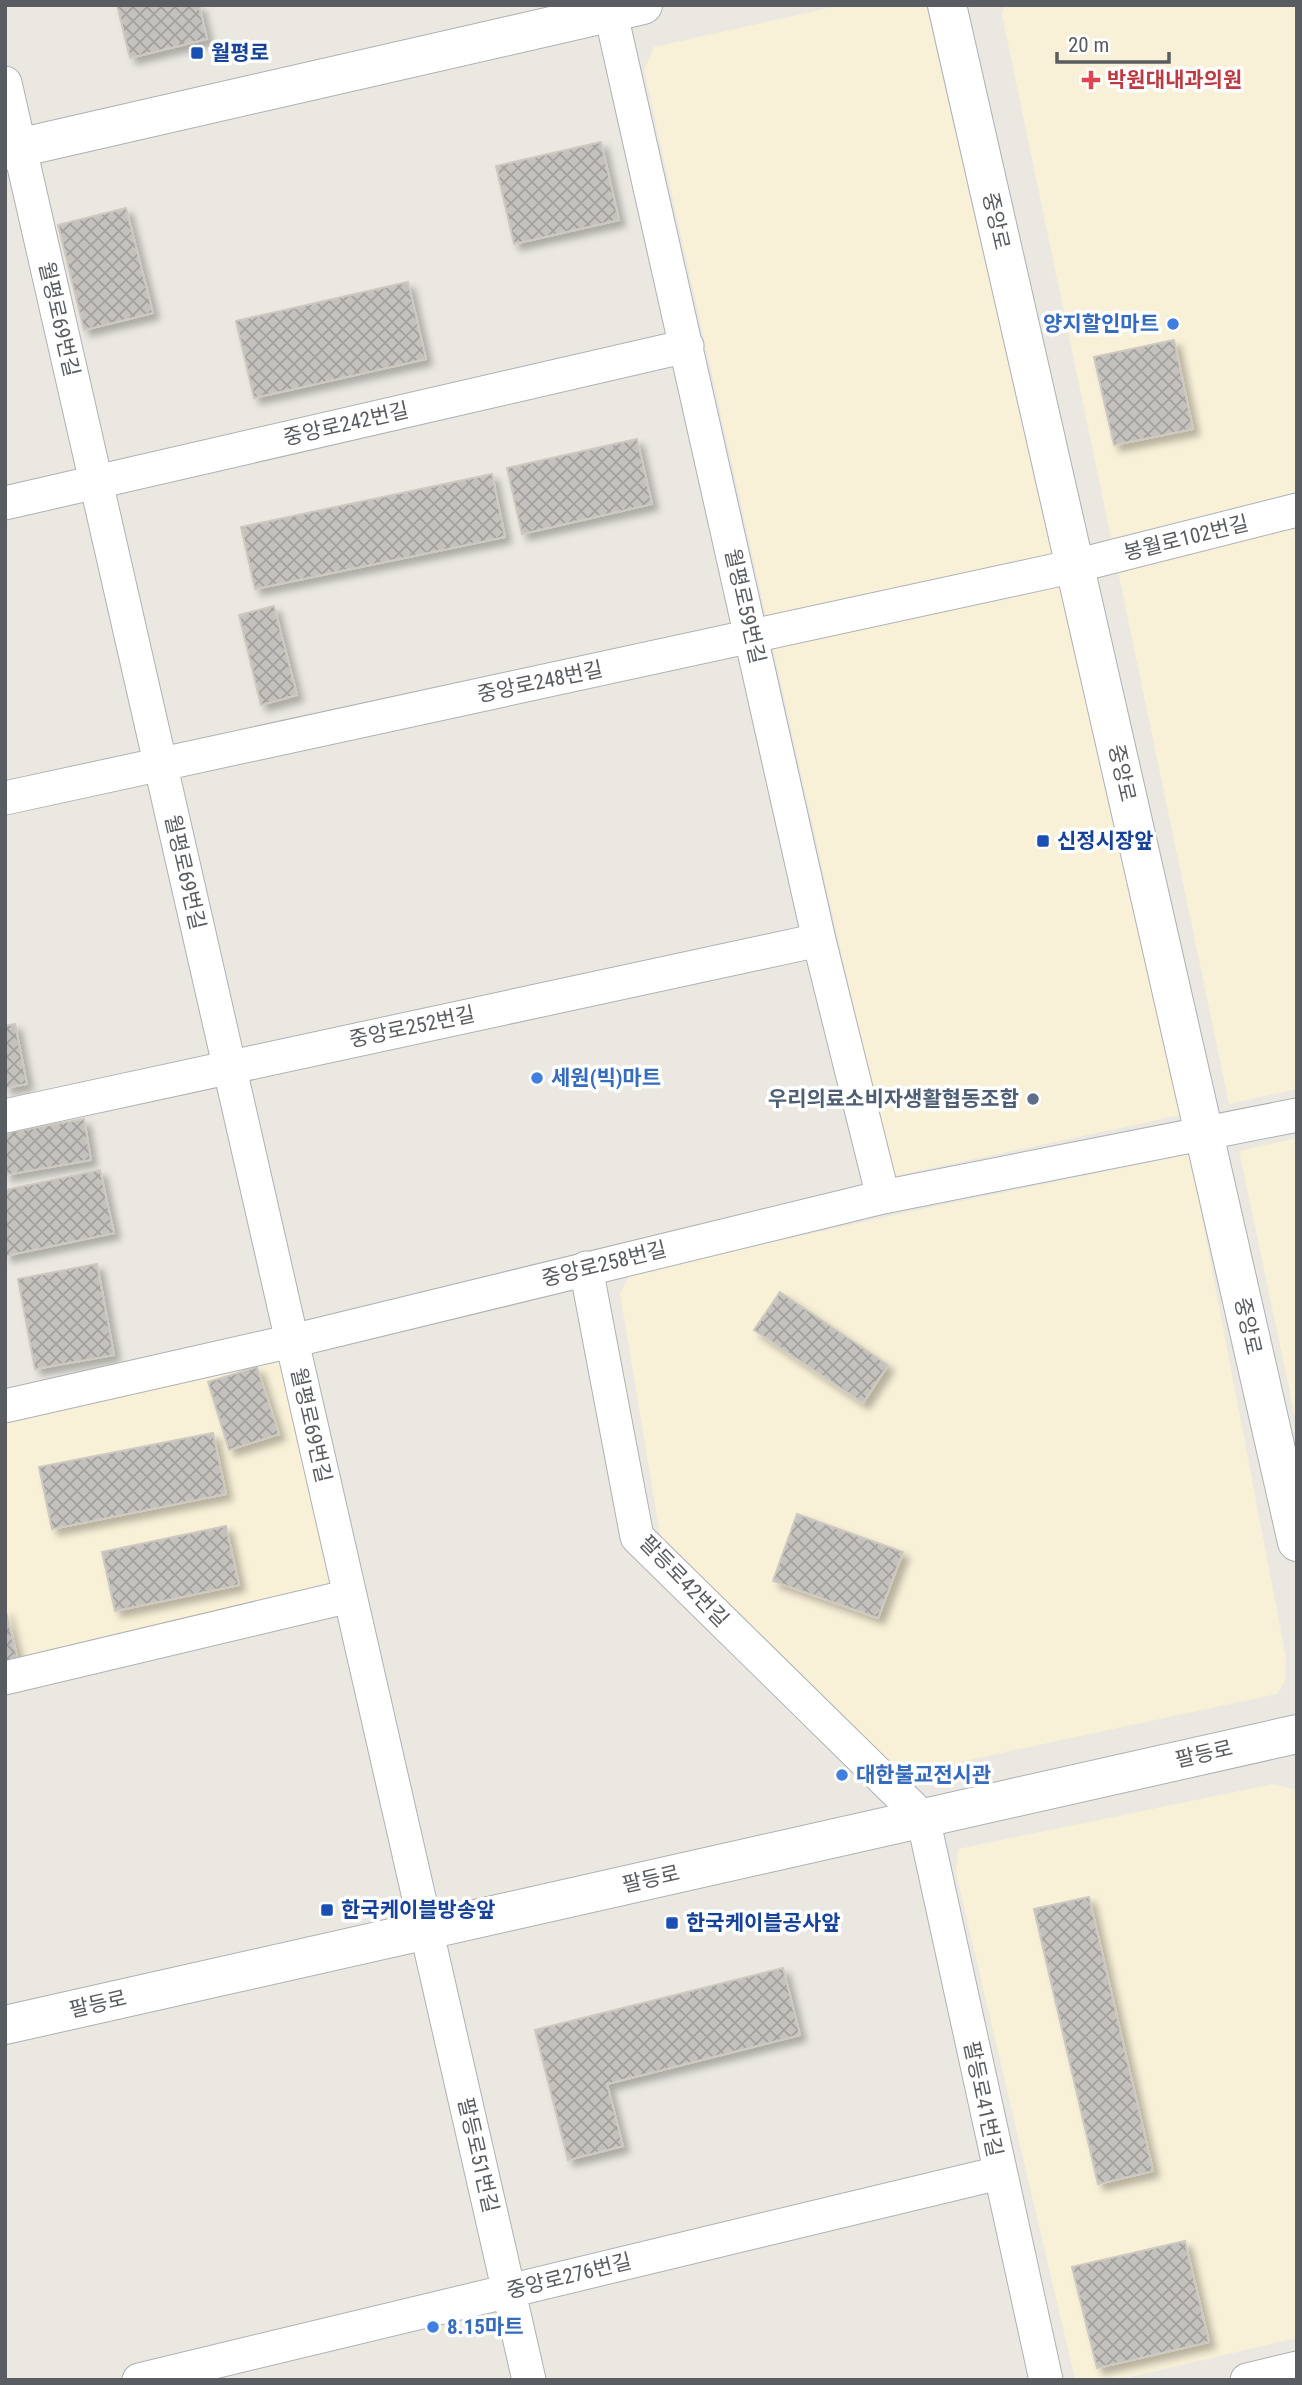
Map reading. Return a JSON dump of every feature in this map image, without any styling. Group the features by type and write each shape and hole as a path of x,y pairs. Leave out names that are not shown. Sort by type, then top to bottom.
{"main road":[{"name":"중앙로","path":"947,5 1297,1542"},
{"path":"13,149 621,8"},
{"name":"팔등로","path":"5,2025 1297,1734"}],"street":[{"name":"월평로59번길","path":"621,8 687,346 819,940 883,1197"},
{"name":"월평로69번길","path":"5,83 13,149 96,482 426,1930"},
{"name":"중앙로242번길","path":"5,503 687,346"},
{"name":"봉월로102번길","path":"1075,566 1297,510"},
{"name":"중앙로248번길","path":"5,798 1075,566"},
{"name":"중앙로252번길","path":"5,1116 819,940"},
{"name":"중앙로258번길","path":"5,1406 292,1341 883,1197 1297,1115"},
{"name":"팔등로42번길","path":"586,1268 638,1537 923,1818"},
{"path":"5,1678 350,1596"},
{"name":"팔등로41번길","path":"923,1818 1046,2380"},
{"name":"팔등로51번길","path":"426,1930 529,2380"},
{"name":"중앙로276번길","path":"139,2380 999,2173"},
{"path":"1247,2380 1297,2368"}],"shaded area":[{"path":"842,5 926,5 1181,1115 895,1176 875,1104 644,70 654,47"},
{"path":"1005,5 1297,5 1297,1089 1229,1104 1002,15"},
{"path":"1297,1138 1297,1426 1239,1151"},
{"path":"1190,1154 1286,1658 1285,1681 1277,1694 889,1777 660,1535 620,1294 630,1274 904,1213"},
{"path":"281,1357 331,1588 5,1667 5,1423 257,1367"},
{"path":"1273,1784 1297,1790 1297,2338 1118,2380 1075,2379 956,1873 958,1849"}],"building":[{"path":"117,5 199,5 207,39 130,58"},
{"path":"601,142 619,220 514,244 496,166"},
{"path":"126,208 153,313 84,330 58,225"},
{"path":"408,282 426,359 254,398 236,321"},
{"path":"1174,340 1193,429 1114,445 1094,357"},
{"path":"637,439 652,504 522,534 507,468"},
{"path":"492,474 505,537 255,589 241,527"},
{"path":"274,606 297,695 261,705 239,615"},
{"path":"15,1024 27,1084 5,1088 5,1026"},
{"path":"84,1119 91,1160 5,1175 5,1133"},
{"path":"100,1170 114,1233 5,1256 5,1190"},
{"path":"97,1264 114,1355 35,1369 18,1279"},
{"path":"780,1292 888,1365 863,1403 754,1330"},
{"path":"257,1367 279,1434 229,1450 208,1382"},
{"path":"213,1433 226,1494 52,1529 39,1467"},
{"path":"797,1514 903,1552 878,1618 773,1581"},
{"path":"226,1526 239,1585 115,1611 102,1552"},
{"path":"5,1608 19,1664 5,1667"},
{"path":"1089,1897 1153,2171 1098,2184 1034,1909"},
{"path":"783,1968 800,2035 607,2084 623,2146 568,2160 535,2030"},
{"path":"1185,2241 1209,2342 1097,2368 1072,2267"}],"place":[{"name":"월평로","path":"197,53"},
{"name":"박원대내과의원","path":"1091,80"},
{"name":"양지할인마트","path":"1173,324"},
{"name":"신정시장앞","path":"1043,841"},
{"name":"세원(빅)마트","path":"537,1078"},
{"name":"우리의료소비자생활협동조합","path":"1033,1099"},
{"name":"대한불교전시관","path":"842,1775"},
{"name":"한국케이블방송앞","path":"327,1910"},
{"name":"한국케이블공사앞","path":"672,1923"},
{"name":"8.15마트","path":"433,2327"}]}
